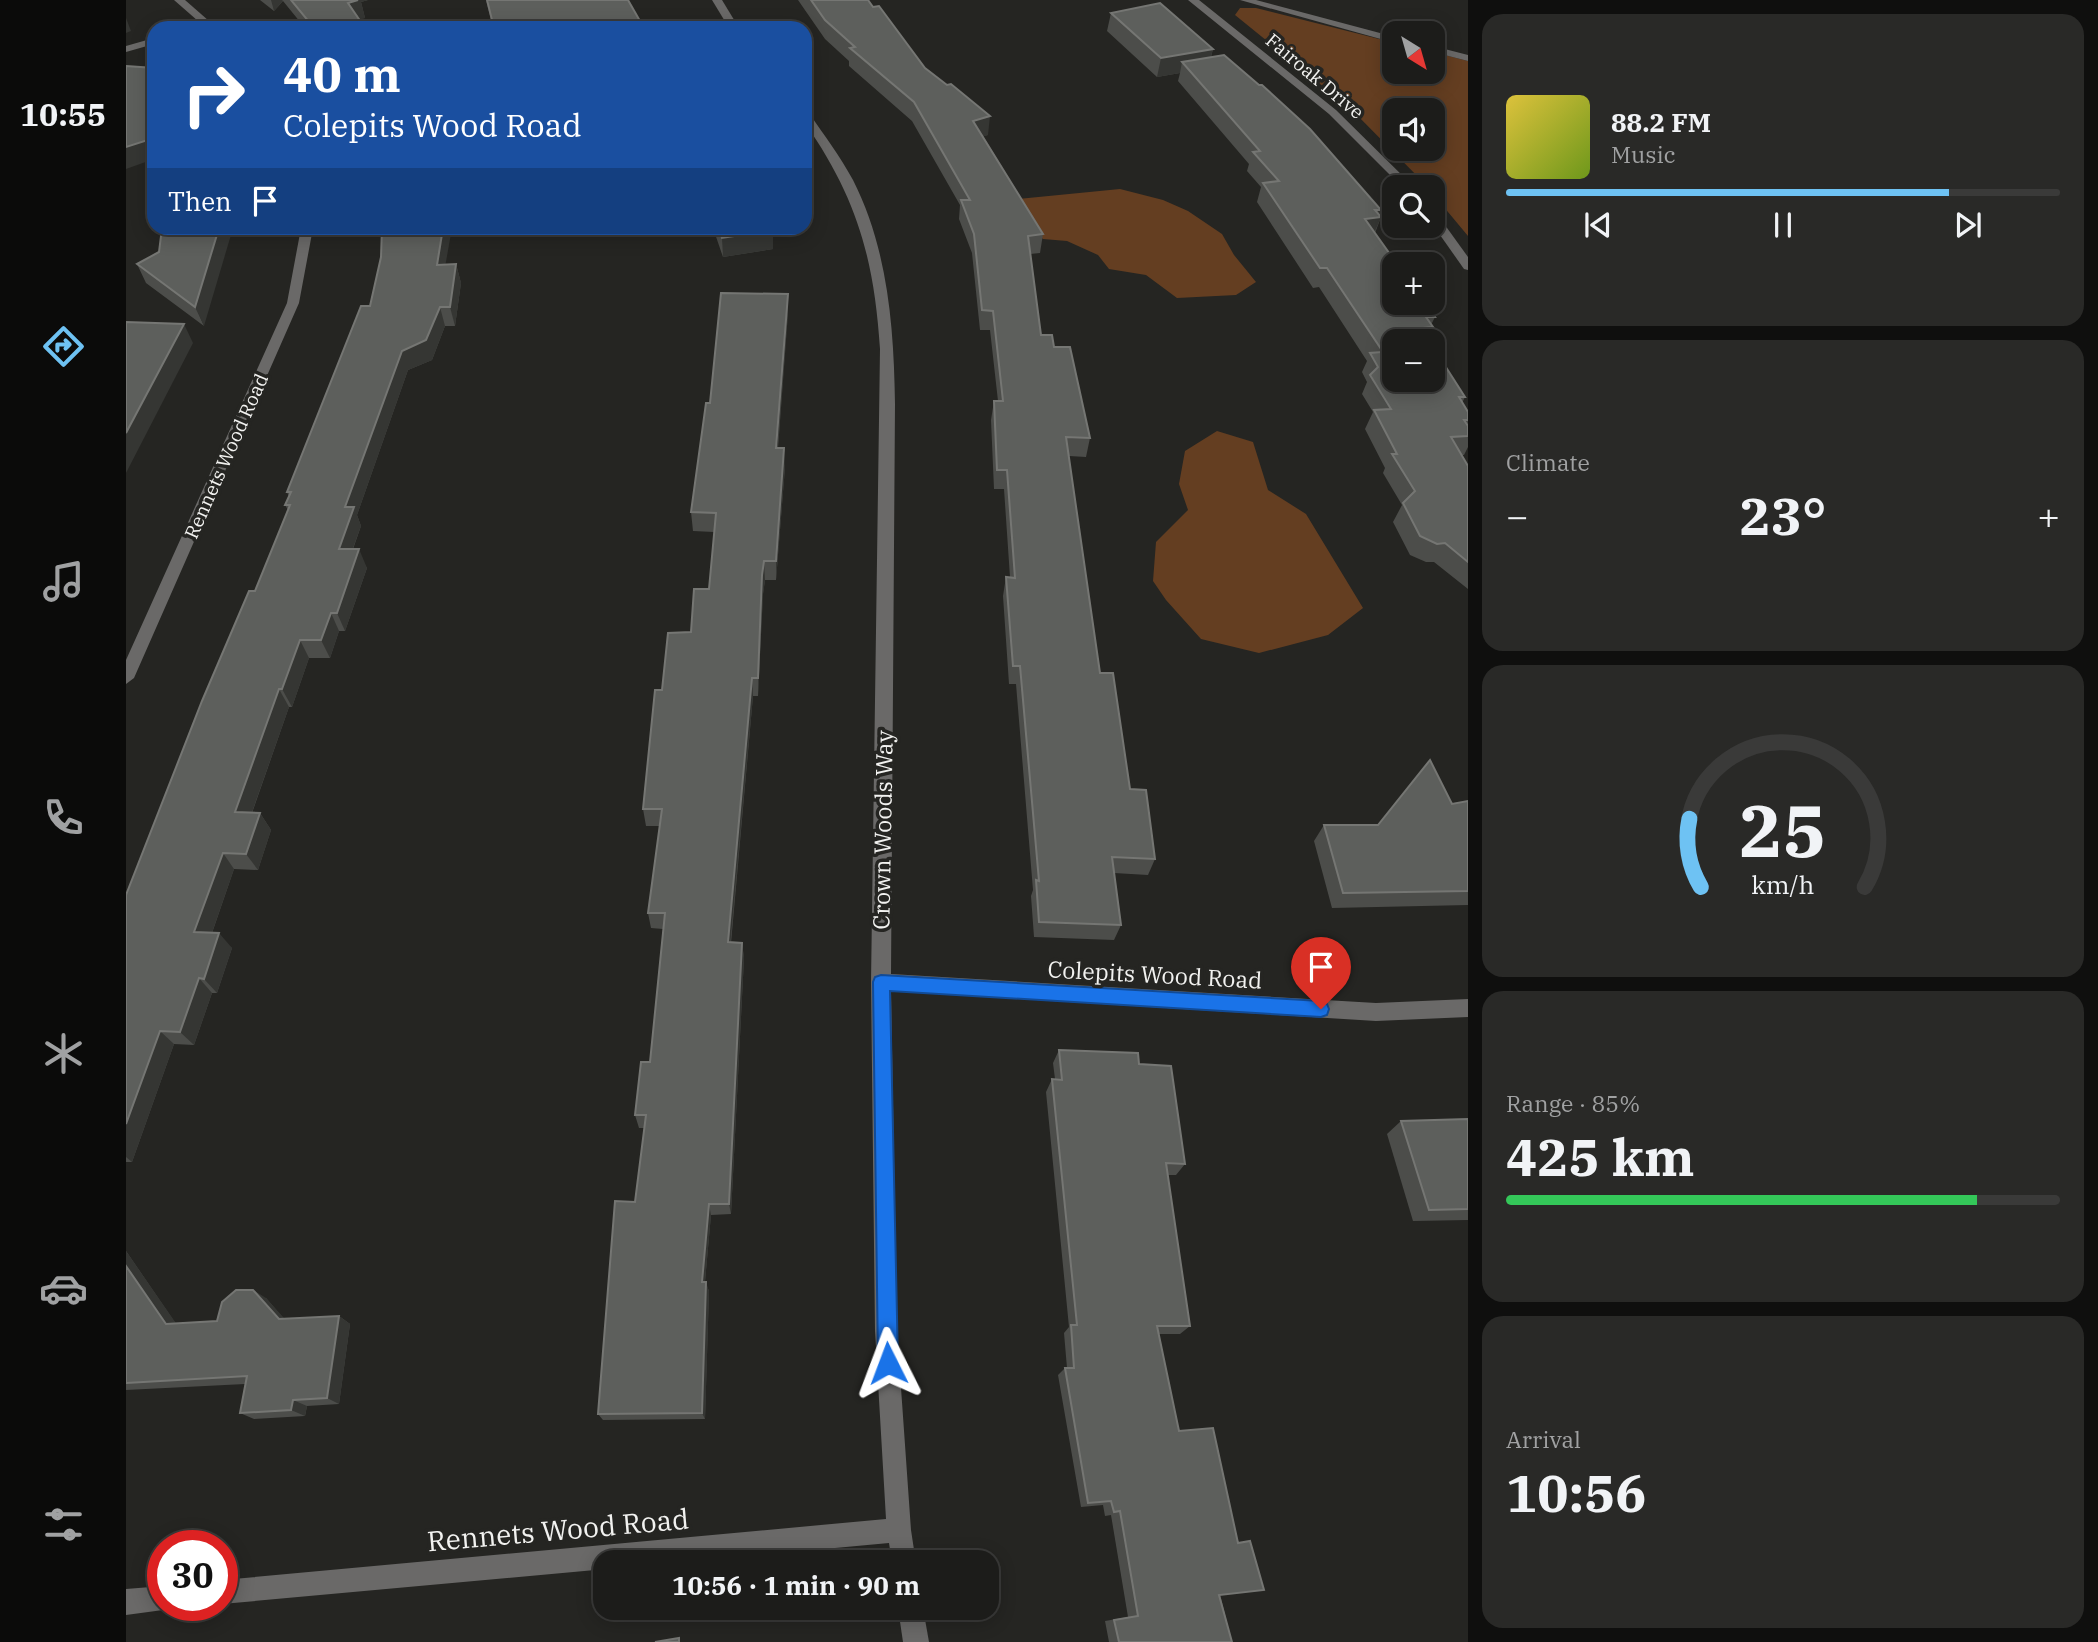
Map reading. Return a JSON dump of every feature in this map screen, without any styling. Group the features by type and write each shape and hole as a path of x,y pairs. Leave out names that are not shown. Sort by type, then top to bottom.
{"street":[{"path":"179,0 204,21"},
{"path":"717,0 730,21"},
{"name":"Fairoak Drive","path":"1193,0 1306,88 1360,137 1396,175"},
{"name":"Fairoak Drive","path":"1245,0 1382,37"},
{"path":"126,50 147,43"},
{"path":"1446,52 1468,58"},
{"name":"Crown Woods Way","path":"812,126 851,187 878,266 885,316 888,404 881,982 886,1331 902,1550"},
{"path":"1445,233 1468,267"},
{"name":"Rennets Wood Road","path":"126,678 293,303 306,235"},
{"name":"Colepits Wood Road","path":"881,982 1376,1013 1468,1008"},
{"name":"Rennets Wood Road","path":"238,1591 899,1530"},
{"path":"126,1601 147,1599"},
{"path":"912,1620 916,1642"}],"shaded area":[{"path":"1240,8 1256,8 1382,40 1382,84 1446,84 1446,55 1468,61 1468,236 1445,208 1445,175 1416,175 1402,161 1445,161 1445,98 1382,98 1382,140 1352,110 1235,15"},
{"path":"1120,189 1163,200 1188,211 1222,234 1234,255 1256,282 1236,295 1177,298 1146,275 1109,269 1098,255 1067,241 1043,239 1011,209 1018,199"},
{"path":"1217,431 1253,442 1268,490 1306,514 1363,608 1328,635 1259,653 1201,639 1153,581 1156,542 1188,510 1179,484 1185,451"}],"building":[{"path":"291,0 358,0 348,3 360,21 308,21"},
{"path":"487,0 628,0 640,21 492,21"},
{"path":"811,0 868,0 873,7 879,6 925,68 947,85 951,84 990,116 973,121 1043,234 1028,236 1041,335 1052,335 1054,347 1070,347 1090,438 1066,437 1100,673 1113,673 1130,789 1146,790 1155,859 1112,857 1121,925 1039,922 1036,880 1039,881 1020,666 1013,666 1006,577 1015,578 1007,470 997,470 994,401 1003,401 993,311 982,310 974,234 961,200 970,200 914,102 850,48 855,47 825,20"},
{"path":"1160,3 1213,49 1161,58 1111,13"},
{"path":"1224,55 1310,129 1381,210 1375,210 1381,217 1365,219 1388,252 1382,252 1382,315 1434,315 1435,317 1426,317 1433,327 1382,329 1382,350 1327,268 1320,268 1263,183 1279,181 1253,152 1260,151 1182,62"},
{"path":"126,66 147,68 147,140 126,147"},
{"path":"161,235 217,235 195,307 137,264 159,252"},
{"path":"382,235 442,235 437,265 456,264 450,307 440,307 426,340 402,351 345,507 354,507 339,549 359,549 337,613 331,613 321,640 300,640 282,689 279,689 235,812 260,813 246,854 223,853 194,932 219,933 204,979 199,978 180,1032 160,1031 126,1124 126,895 202,701 249,591 255,591 290,505 285,505 291,492 287,492 361,306 370,306 381,257"},
{"path":"721,293 788,294 776,448 784,448 776,561 764,561 762,575 758,678 752,678 728,942 742,943 729,1204 709,1204 702,1282 706,1282 702,1413 598,1414 615,1201 635,1202 646,1115 635,1115 641,1062 650,1062 665,913 648,913 662,809 643,809 655,690 662,690 668,633 691,632 694,589 709,589 716,513 691,512 706,403 710,403"},
{"path":"126,322 184,324 126,433"},
{"path":"1382,352 1382,392 1445,392 1445,366 1465,397 1459,397 1468,412 1468,420 1464,420 1468,426 1468,436 1451,437 1468,466 1468,562 1445,543 1437,544 1420,536 1403,503 1415,491 1392,454 1397,454 1374,410 1391,409 1370,375 1378,367 1370,353"},
{"path":"1430,760 1452,804 1468,801 1468,891 1343,893 1324,825 1378,825"},
{"path":"1059,1050 1138,1053 1139,1064 1171,1066 1185,1164 1166,1163 1190,1326 1157,1326 1179,1431 1213,1428 1238,1543 1250,1541 1264,1590 1219,1595 1232,1642 1119,1642 1114,1620 1138,1616 1120,1511 1114,1512 1111,1501 1088,1503 1065,1368 1074,1368 1071,1325 1077,1325 1052,1079 1062,1080"},
{"path":"1468,1119 1468,1209 1429,1210 1401,1121"},
{"path":"126,1266 166,1324 217,1321 222,1302 236,1290 253,1290 279,1319 339,1316 327,1398 293,1400 291,1410 240,1413 247,1376 126,1383"},
{"path":"679,1638 679,1642 655,1642"}],"route":[{"path":"888,1363 881,982 1321,1009"}]}
